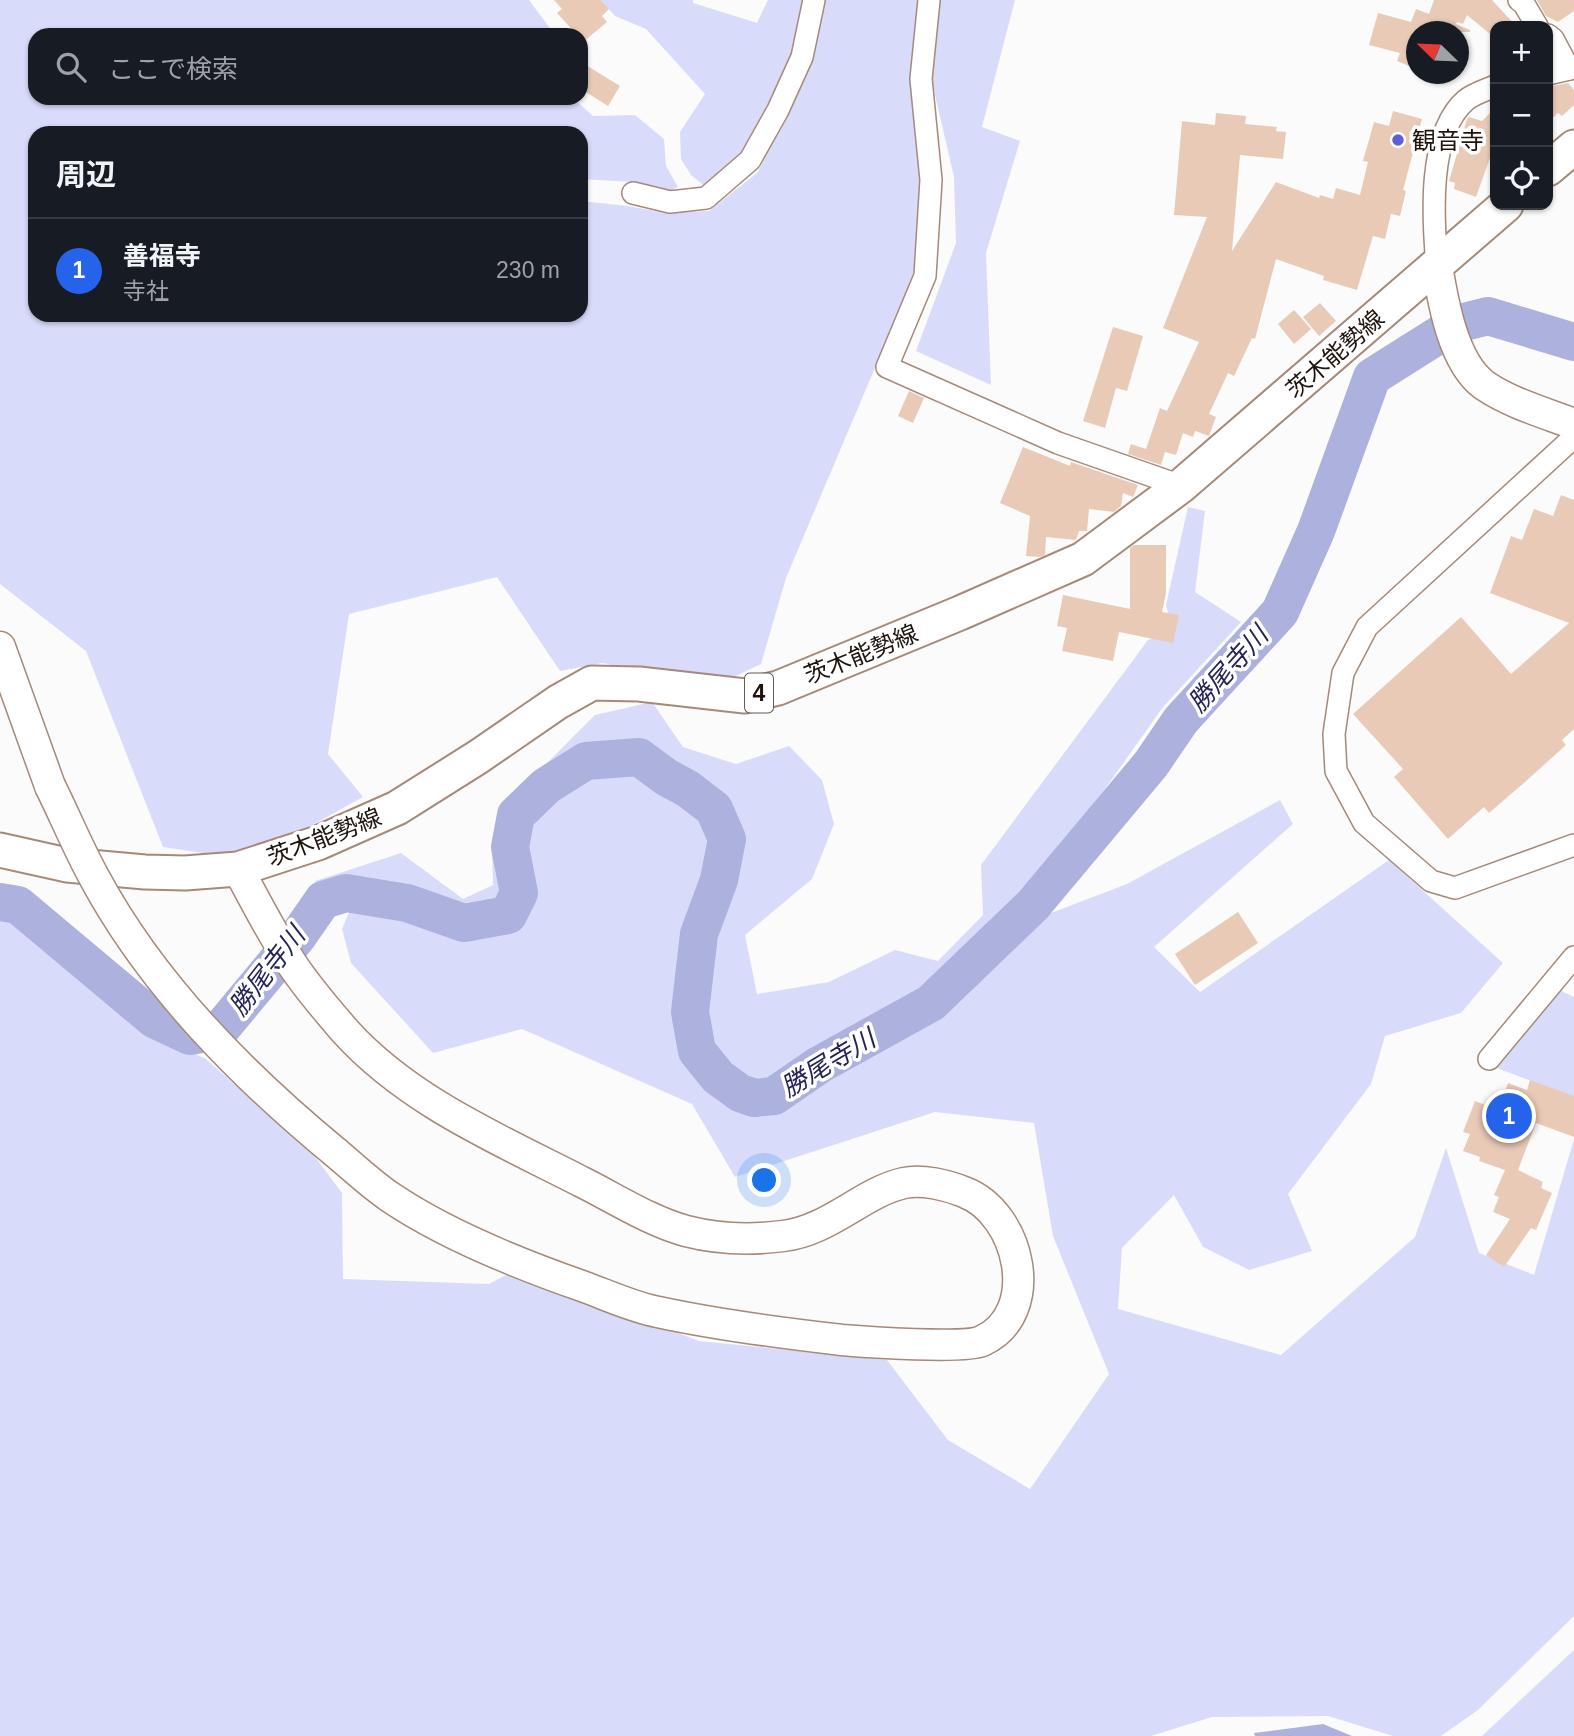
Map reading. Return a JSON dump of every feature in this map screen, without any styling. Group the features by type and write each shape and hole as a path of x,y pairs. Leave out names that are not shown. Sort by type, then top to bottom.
{"main road":[{"path":"1553,165 1574,147"},
{"name":"茨木能勢線","path":"0,850 67,865 185,873 245,883 318,843 397,808 558,702 592,683 639,684 745,696 778,688 960,613 1083,559 1181,486 1500,210"}],"street":[{"path":"633,193 670,202 706,198 750,160 778,110 802,57 814,0"},
{"path":"929,0 921,79 931,180 925,276 887,367 1058,443 1181,486"},
{"path":"1519,0 1534,21"},
{"path":"1553,39 1572,68 1553,73"},
{"path":"1490,88 1466,100 1446,127 1438,156 1433,220 1443,307 1467,368 1484,385 1574,424"},
{"path":"1574,437 1367,627 1343,673 1334,734 1336,771 1364,823 1431,881 1455,888 1574,845"},
{"path":"0,647 50,786 94,878 138,948 216,1042 277,1105 391,1197 473,1243 556,1277 653,1311 744,1327 847,1340 978,1344 1002,1329 1015,1306 1018,1272 1011,1239 996,1213 968,1193 938,1184 906,1182 874,1195 837,1218 788,1236 739,1239 686,1231 647,1215 432,1103 386,1070 346,1032 291,963 245,883"},
{"path":"1489,1059 1574,957"}],"shaded area":[{"path":"0,0 529,0 550,28 28,28 28,105 581,105 593,116 635,115 664,139 666,166 678,187 670,191 633,182 588,179 588,126 28,126 28,322 588,322 588,202 665,213 709,211 757,173 787,118 811,61 826,0 921,0 923,180 913,278 786,578 761,664 717,685 602,663 560,671 497,577 349,614 328,754 363,797 249,860 163,847 86,651 0,584"},
{"path":"601,0 693,0 693,3 757,23 768,0 803,0 794,53 771,107 743,155 707,188 691,175 681,159 680,132 705,94 646,29 615,16"},
{"path":"940,0 1015,0 982,127 1020,141 986,253 991,385 916,351 956,243 954,177 931,78"},
{"path":"1188,507 1205,511 1195,592 1241,622 1163,707 1029,896 929,997 819,1058 776,1087 757,1089 746,1086 724,1072 703,1049 697,1010 704,938 725,884 732,839 720,806 643,753 583,757 542,781 545,765 595,715 652,702 683,747 736,764 789,746 822,780 834,824 812,879 745,935 757,994 829,982 895,950 938,961 983,915 981,865 1148,640 1172,630 1166,605"},
{"path":"588,768 637,769 705,815 716,840 691,933 679,1011 688,1055 713,1083 734,1099 749,1105 775,1105 934,1019 1051,913 1127,884 1280,800 1293,824 1154,947 1200,992 1389,860 1503,963 1461,1013 1385,1036 1371,1084 1288,1194 1312,1251 1249,1270 1203,1247 1174,1195 1122,1248 1118,1309 1281,1355 1415,1237 1446,1148 1479,1253 1534,1275 1574,1139 1574,1616 1478,1710 1441,1736 1393,1736 1328,1716 1212,1717 1151,1736 0,1736 0,916 24,921 148,1033 206,1059 313,1154 342,1193 343,1279 489,1284 514,1271 699,1341 887,1360 948,1440 1030,1489 1109,1374 1053,1236 1034,1123 935,1112 735,1177 692,1104 522,1029 433,1053 351,963 342,929 353,903 404,913 462,933 512,925 528,896 521,848 523,819 553,791"},
{"path":"492,851 504,856 512,891 501,907 464,914 411,896 349,886 320,893 315,881 401,853 463,899 493,885"},
{"path":"1557,989 1574,997 1574,1097 1497,1068"},
{"path":"1574,1650 1574,1736 1482,1736"},
{"path":"1323,1724 1352,1736 1255,1736 1254,1733"}],"building":[{"path":"554,0 601,0 609,9 602,16 607,22 588,38 588,28 571,28 557,13 562,9"},
{"path":"1434,0 1492,0 1511,21 1490,21 1490,34 1467,15 1464,21 1411,21 1416,9 1429,14"},
{"path":"1537,0 1574,0 1574,11 1558,22 1546,16"},
{"path":"1378,13 1407,21 1406,65 1397,61 1400,53 1369,45"},
{"path":"588,66 620,86 608,106 588,93"},
{"path":"1568,83 1574,90 1574,105 1562,116 1558,113 1553,118 1553,86"},
{"path":"1393,111 1422,119 1403,190 1406,191 1400,216 1391,214 1385,239 1373,236 1357,290 1323,280 1324,276 1276,259 1255,339 1252,338 1234,376 1228,373 1209,414 1216,417 1209,436 1195,431 1193,437 1183,433 1176,455 1165,452 1161,465 1128,454 1131,444 1146,449 1160,408 1167,411 1199,342 1163,328 1207,217 1174,215 1182,121 1215,125 1216,113 1246,116 1245,124 1277,127 1276,131 1286,132 1283,159 1240,155 1232,251 1276,182 1319,198 1320,195 1333,199 1336,188 1360,195 1368,162 1363,161 1374,122 1389,126"},
{"path":"1490,113 1490,158 1476,197 1454,189 1455,183 1449,181 1467,119 1469,117 1482,121"},
{"path":"1320,303 1336,321 1319,336 1303,317"},
{"path":"1294,310 1311,329 1294,344 1278,324"},
{"path":"1113,327 1143,336 1127,391 1116,388 1105,428 1083,421"},
{"path":"909,391 924,398 913,423 898,416"},
{"path":"1023,447 1070,466 1071,462 1138,485 1133,497 1123,493 1121,506 1114,512 1089,509 1087,531 1079,531 1076,540 1046,537 1045,555 1026,556 1030,516 1000,503"},
{"path":"1561,495 1574,500 1574,729 1562,740 1566,745 1525,782 1489,813 1484,807 1448,839 1394,777 1403,769 1353,714 1461,617 1511,674 1569,623 1490,593 1511,536 1522,540 1534,509 1553,516"},
{"path":"1134,545 1166,545 1166,593 1162,612 1179,615 1173,643 1119,632 1113,661 1062,651 1067,628 1057,626 1063,595 1130,609 1130,548"},
{"path":"1238,912 1258,943 1195,985 1175,954"},
{"path":"1530,1080 1574,1096 1574,1137 1536,1123 1518,1170 1543,1182 1541,1188 1552,1193 1536,1230 1531,1228 1504,1267 1486,1255 1510,1219 1493,1212 1499,1197 1494,1195 1505,1170 1479,1161 1480,1157 1463,1151 1470,1134 1463,1132 1475,1101 1493,1108 1499,1092 1504,1094 1508,1083 1527,1090"}],"waterway":[{"name":"勝尾寺川","path":"0,902 18,905 154,1019 190,1036 219,1031 298,936 323,900 346,893 407,903 464,923 508,915 519,893 510,847 516,815 546,786 586,761 639,757 714,809 727,839 719,880 699,934 690,1012 697,1051 718,1077 740,1093 754,1098 774,1096 819,1065 931,1003 1033,905 1151,764 1181,720 1280,612 1316,531 1372,377 1456,324 1488,316 1574,342"}],"place":[{"name":"観音寺","path":"1398,140"},
{"name":"善福寺","path":"1509,1116"}]}
